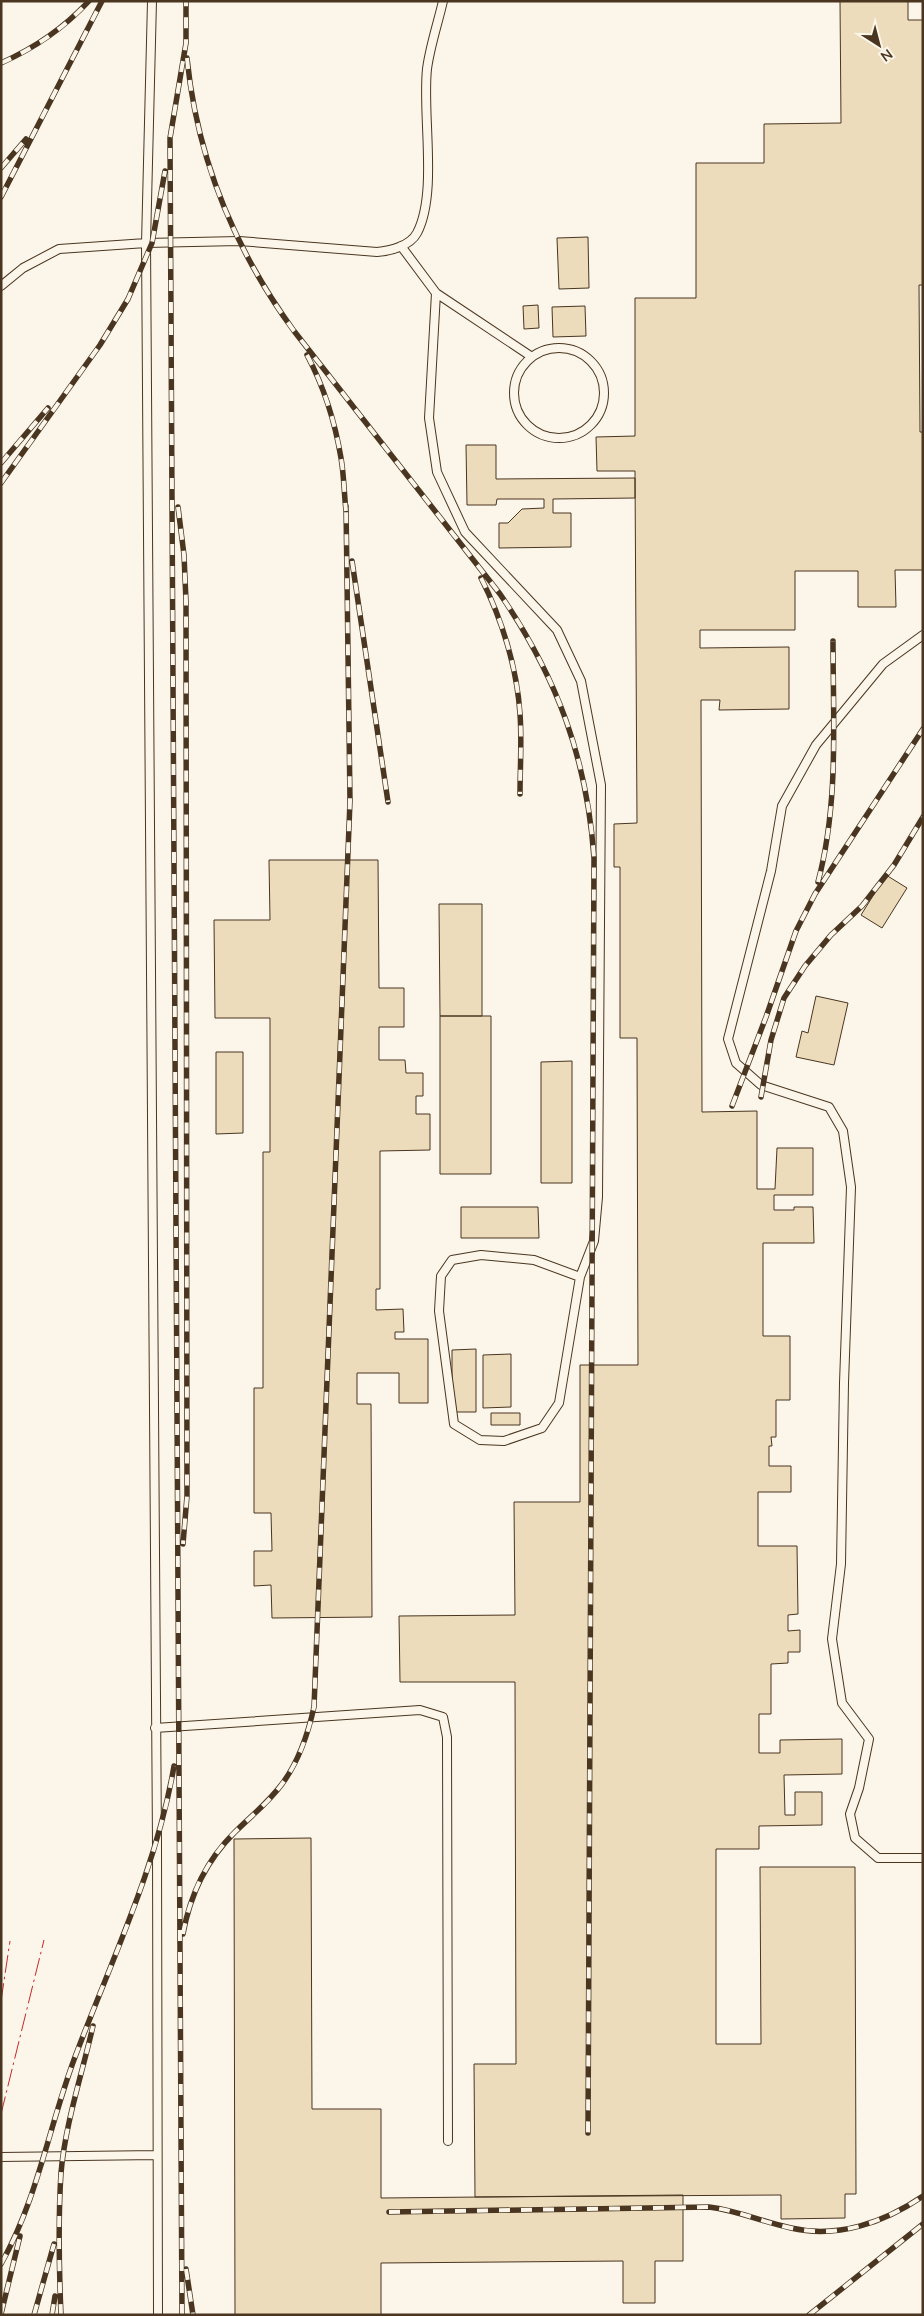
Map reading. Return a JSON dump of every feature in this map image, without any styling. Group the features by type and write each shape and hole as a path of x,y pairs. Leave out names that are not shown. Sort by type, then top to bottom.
{"lane":[{"path":"152,1 146,243 158,2315"},
{"path":"1,286 28,264 59,249 146,243 239,242 376,252 402,246 416,234 427,203 427,69 443,1"},
{"path":"402,246 436,293 532,357"},
{"path":"436,293 429,418 438,472 465,532 557,630 581,682 600,785 598,1197 594,1241 580,1277 559,1403 542,1428 504,1441 480,1440 454,1424 439,1311 441,1276 452,1260 482,1255 534,1260 580,1277"},
{"path":"563,348 579,352 592,362 601,376 604,393 601,409 592,423 579,433 563,438 546,436 531,429 520,416 514,401 514,384 520,369 532,357 546,349 563,348"},
{"path":"923,635 884,664 816,745 782,806 771,870 728,1039 736,1063 761,1085 828,1107 843,1131 851,1188 844,1383 841,1564 832,1639 842,1702 869,1739 859,1788 850,1814 855,1838 878,1858 923,1858"},
{"path":"155,1728 420,1710 443,1717 447,1737 448,2140"},
{"path":"1,2157 157,2155"}],"building":[{"path":"840,1 908,1 908,20 923,20 923,285 919,285 920,432 923,432 923,570 895,570 896,607 858,607 858,571 795,571 795,630 700,630 700,648 789,647 789,709 719,710 720,700 701,700 702,1112 757,1111 757,1189 775,1189 777,1148 813,1148 813,1195 774,1195 774,1210 794,1210 794,1207 813,1207 814,1243 763,1243 763,1336 790,1336 790,1400 776,1400 776,1437 771,1437 772,1446 769,1446 769,1466 791,1466 791,1492 758,1492 758,1546 797,1546 798,1614 788,1615 788,1631 800,1630 800,1652 788,1652 788,1663 771,1664 771,1714 759,1714 759,1753 780,1753 780,1740 842,1739 842,1774 784,1775 785,1815 795,1815 795,1792 822,1792 822,1825 759,1826 759,1849 716,1849 716,2044 761,2044 760,1867 855,1867 856,2194 845,2194 845,2218 781,2219 781,2195 475,2197 474,2064 516,2064 515,1682 400,1682 399,1616 515,1615 514,1502 580,1502 580,1365 638,1365 637,1038 620,1038 620,867 614,867 614,824 637,823 635,471 597,471 596,437 635,436 635,298 696,298 696,163 764,163 764,124 841,123"},
{"path":"588,237 589,288 559,289 557,238"},
{"path":"538,305 539,328 524,329 523,306"},
{"path":"585,306 586,336 553,337 552,307"},
{"path":"466,445 496,445 496,479 635,478 635,498 553,499 553,513 571,513 571,547 499,548 499,523 508,523 522,509 544,508 544,499 497,499 496,505 467,505"},
{"path":"269,860 378,860 379,988 404,988 404,1027 379,1027 379,1060 405,1060 406,1073 423,1073 423,1096 416,1096 416,1114 430,1114 430,1150 380,1151 380,1289 376,1289 376,1310 403,1309 404,1332 395,1332 395,1339 428,1339 428,1403 399,1403 399,1373 357,1373 357,1404 371,1404 372,1617 272,1618 271,1585 254,1586 254,1551 272,1551 271,1513 254,1513 254,1388 263,1388 263,1152 270,1152 270,1018 215,1018 214,920 270,920"},
{"path":"886,875 907,888 882,928 861,915"},
{"path":"439,904 482,904 482,1016 440,1016"},
{"path":"816,996 848,1003 834,1065 796,1057 802,1031 808,1033"},
{"path":"440,1016 491,1016 491,1174 440,1174"},
{"path":"216,1052 243,1052 243,1133 216,1134"},
{"path":"572,1061 572,1183 541,1183 541,1062"},
{"path":"461,1207 538,1207 539,1238 461,1238"},
{"path":"476,1349 476,1412 452,1412 452,1350"},
{"path":"511,1354 511,1407 483,1408 483,1355"},
{"path":"491,1413 520,1413 520,1425 491,1425"},
{"path":"311,1838 312,2109 381,2109 381,2198 683,2195 683,2261 655,2261 655,2303 623,2303 623,2261 381,2263 381,2315 235,2315 234,1839"}],"railway":[{"path":"1,63 26,51 48,36 89,1"},
{"path":"1,197 102,1"},
{"path":"182,2315 170,138 186,43 186,1"},
{"path":"187,58 192,95 210,167 222,202 254,268 294,331 500,594 520,625 538,656 566,720 584,786 594,858 588,2133"},
{"path":"1,168 26,139"},
{"path":"1,483 100,345 128,299 152,243 165,171"},
{"path":"307,355 324,392 336,431 342,464 346,511"},
{"path":"1,463 48,408"},
{"path":"183,1934 195,1892 207,1867 224,1844 259,1810 282,1784 302,1747 314,1707 350,801 346,506"},
{"path":"178,507 184,555 186,601 187,1496 183,1544"},
{"path":"352,561 388,802"},
{"path":"481,578 502,627 516,679 521,724 520,794"},
{"path":"818,882 825,852 832,792 834,732 833,641"},
{"path":"732,1106 796,931 815,894 923,729"},
{"path":"761,1097 771,1040 784,998 805,966 831,935 862,906 894,865 923,817"},
{"path":"1,2264 25,2214 75,2057 145,1877 166,1804 174,1766"},
{"path":"61,2315 59,2244 61,2173 70,2118 93,2026"},
{"path":"389,2212 709,2207 731,2211 791,2228 826,2231 843,2230 877,2220 893,2214 923,2196"},
{"path":"809,2315 923,2224"},
{"path":"1,2314 20,2236"},
{"path":"34,2315 54,2244"},
{"path":"186,2269 193,2315"},
{"path":"52,2315 55,2296"}],"power":[{"path":"1,2114 44,1940"},
{"path":"1,2001 10,1941"}]}
